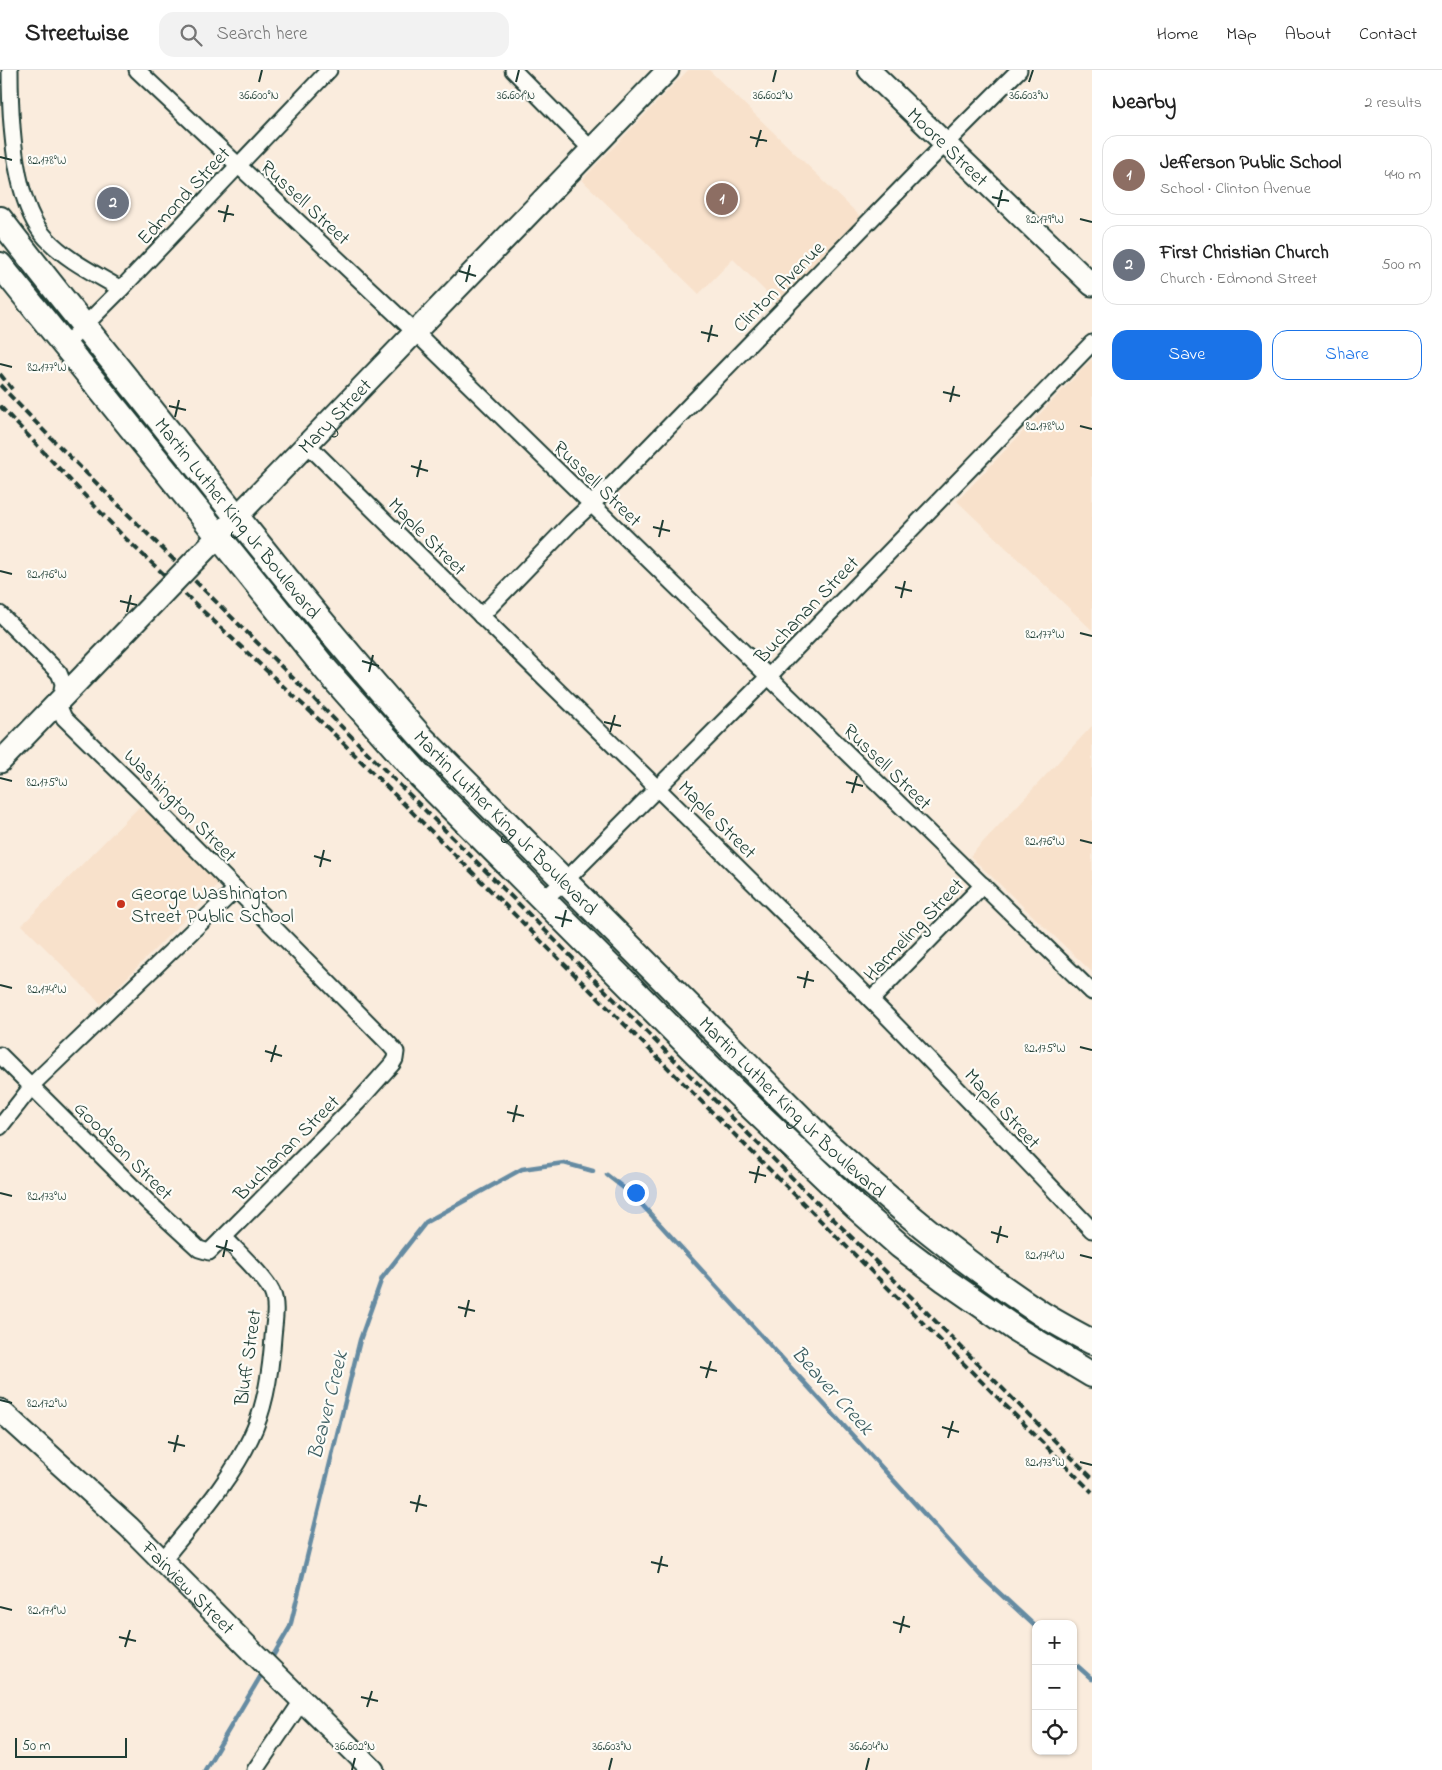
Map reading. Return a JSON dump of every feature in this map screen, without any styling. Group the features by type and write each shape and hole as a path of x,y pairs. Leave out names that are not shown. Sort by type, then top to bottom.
{"main road":[{"name":"Mary Street","path":"0,762 668,70"},
{"name":"Moore Street","path":"869,70 1092,286"},
{"name":"Martin Luther King Jr Boulevard","path":"0,219 237,518 364,674 422,739 826,1143 934,1236 1042,1314 1092,1342"},
{"name":"Martin Luther King Jr Boulevard","path":"0,265 326,671 420,776 726,1082 857,1208 945,1280 1017,1330 1092,1375"},
{"name":"Fairview Street","path":"0,1410 129,1528 373,1770"}],"street":[{"path":"10,70 10,94 17,164 29,213 46,239 64,254 121,289"},
{"name":"Russell Street","path":"137,70 415,332 1092,992"},
{"name":"Edmond Street","path":"64,346 121,289 329,70"},
{"path":"513,70 591,149"},
{"name":"Clinton Avenue","path":"481,616 1019,70"},
{"name":"Buchanan Street","path":"544,899 565,881 768,677 1092,342"},
{"name":"Maple Street","path":"308,445 871,1000 968,1098 1092,1230"},
{"name":"Washington Street","path":"0,614 59,674 63,683 60,709 64,718 396,1052 392,1064 375,1083"},
{"name":"Harmeling Street","path":"871,1000 983,885"},
{"path":"0,1127 32,1086 236,889"},
{"name":"Goodson Street","path":"0,1055 148,1202 199,1249 209,1252 224,1237"},
{"name":"Buchanan Street","path":"224,1237 375,1083"},
{"name":"Bluff Street","path":"162,1561 239,1460 252,1436 268,1380 276,1302 272,1291 224,1237"},
{"path":"255,1770 302,1700"}],"shaded area":[{"path":"688,70 709,70 863,219 779,305 733,259 699,294 582,180"},
{"path":"1092,359 1092,630 957,501"},
{"path":"1092,726 1092,972 970,856"},
{"name":"George Washington Street Public School","path":"141,805 220,883 101,1004 22,925"}],"waterway":[{"name":"Beaver Creek","path":"270,1661 290,1627 360,1340 382,1278 426,1222 522,1169 564,1163 593,1171"},
{"name":"Beaver Creek","path":"607,1175 634,1196 980,1575 1032,1623"},
{"name":"Beaver Creek","path":"1076,1665 1092,1679"},
{"name":"Beaver Creek","path":"205,1770 263,1672"}],"railway":[{"path":"0,374 12,389"},
{"path":"0,385 1092,1478"},
{"path":"0,406 124,537 331,731 1092,1492"}],"place":[{"name":"Jefferson Public School","path":"722,199"},
{"name":"First Christian Church","path":"113,203"},
{"name":"George Washington Street Public School","path":"121,904"}]}
